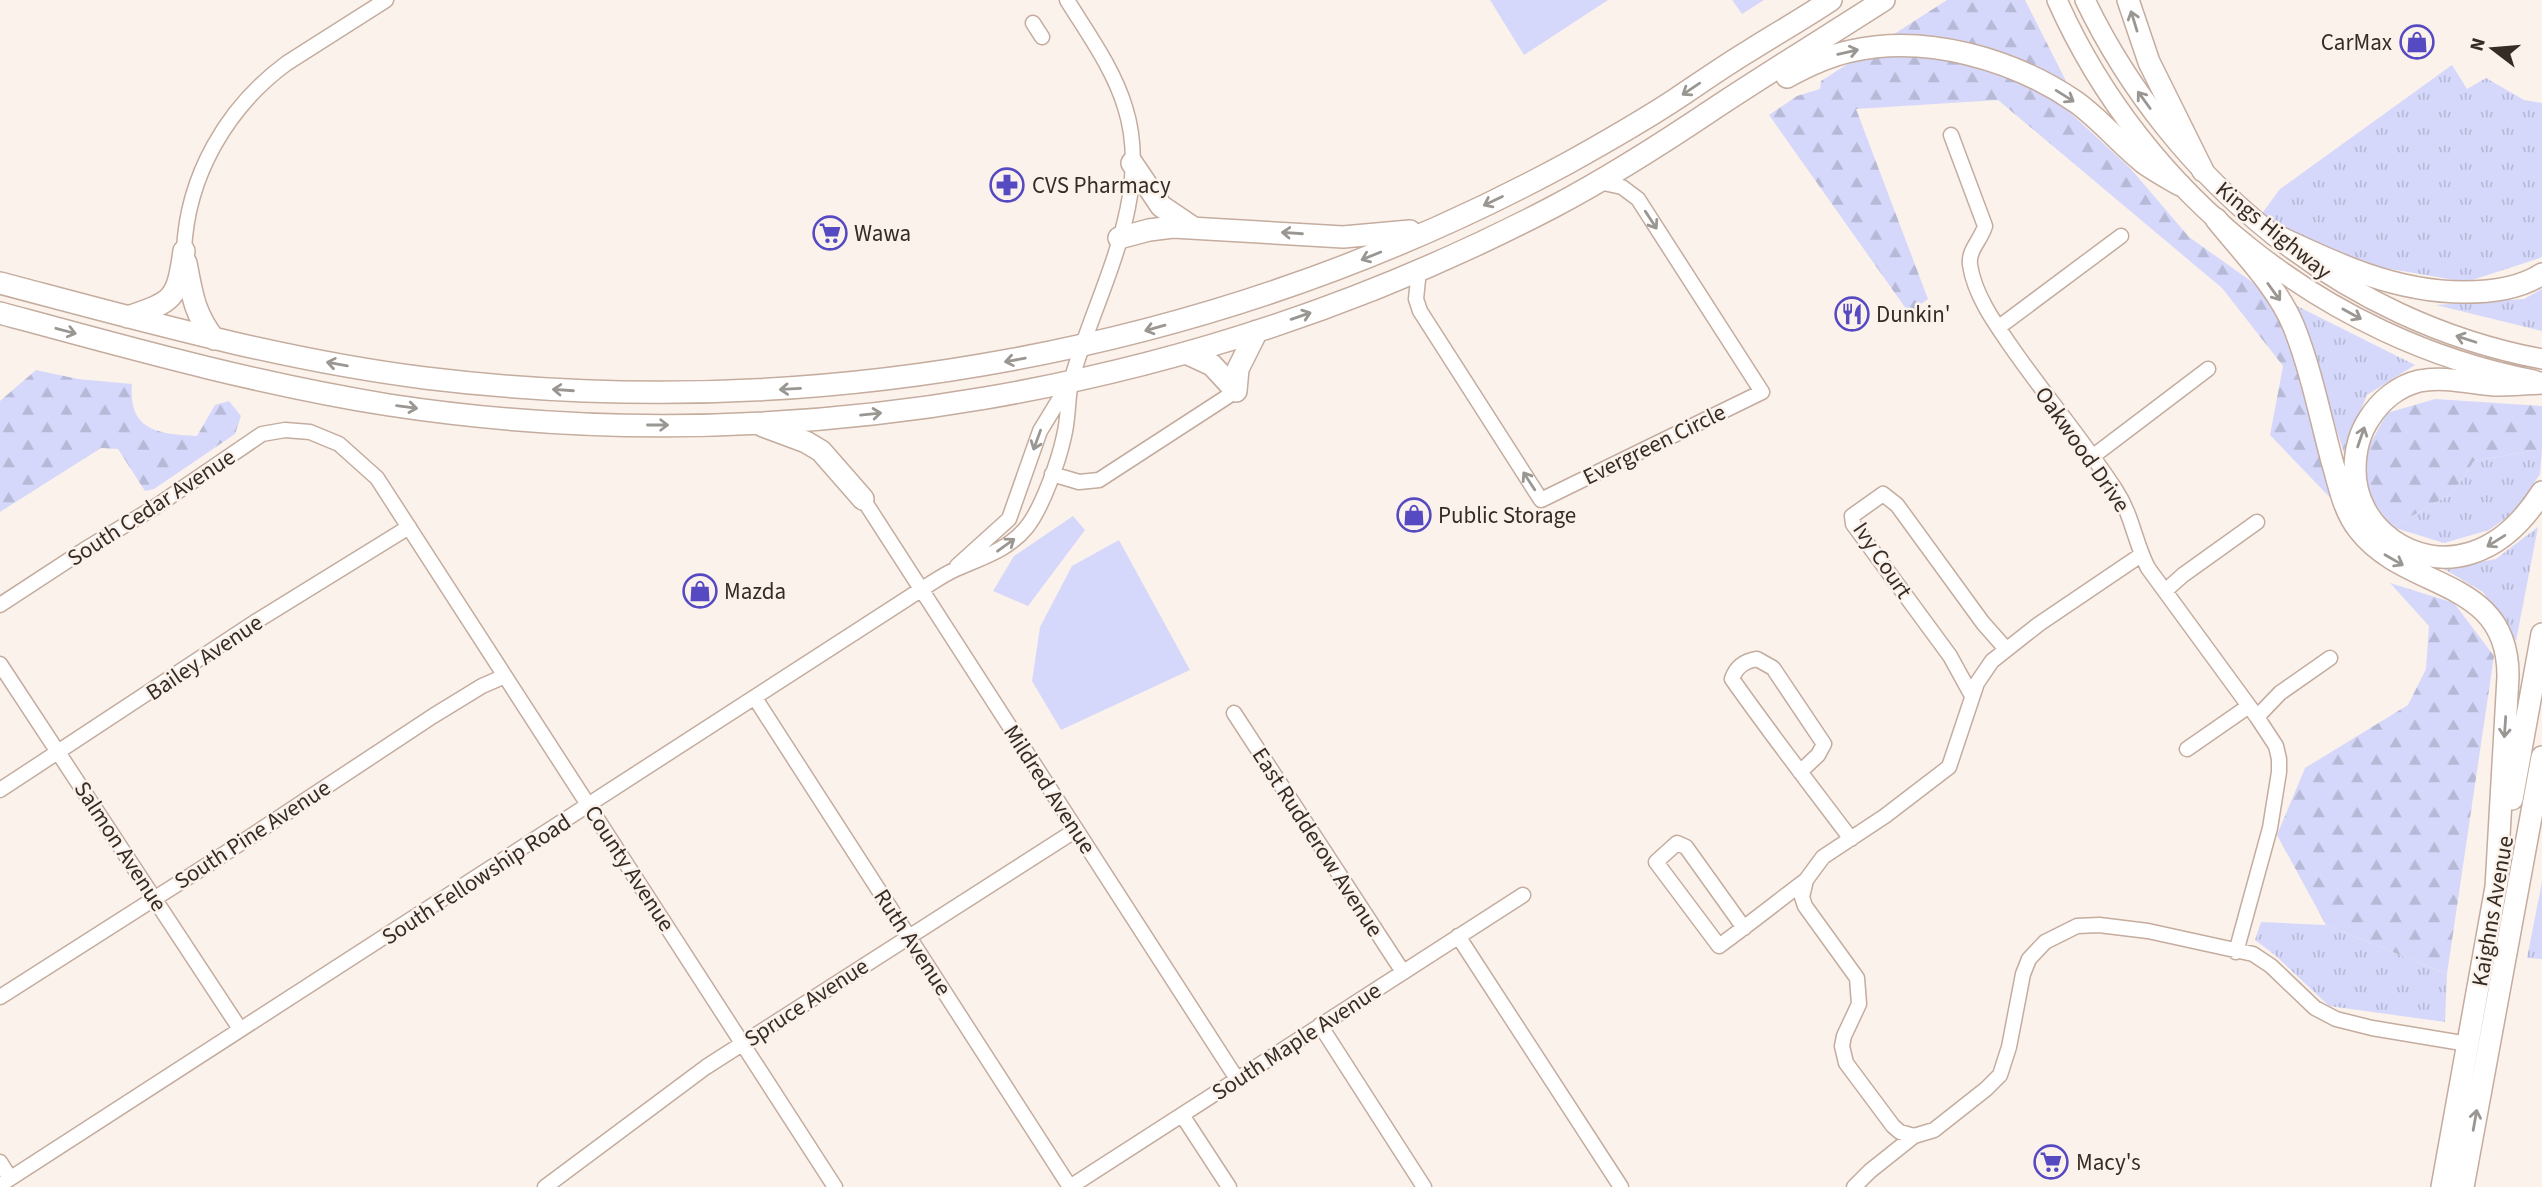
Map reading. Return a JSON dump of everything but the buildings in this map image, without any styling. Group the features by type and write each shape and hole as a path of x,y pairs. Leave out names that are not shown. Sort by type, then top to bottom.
{"highway":[{"path":"1748,51 1782,19 1808,0"},
{"path":"0,283 214,339 318,361 422,377 528,388 633,393 764,390 856,383 943,372 1082,346 1172,323 1279,290 1353,263 1433,229 1566,164 1671,102 1831,0"},
{"path":"0,313 237,376 394,405 481,416 578,423 754,423 873,414 1034,389 1186,353 1314,312 1419,270 1508,229 1599,182 1677,135 1884,0"},
{"path":"2128,0 2148,62 2203,172"},
{"path":"1677,135 1717,120 1782,79 1823,60 1869,48 1914,47 1948,51 1986,60 2044,83 2090,113 2144,162 2180,185"},
{"path":"1132,163 1161,206 1192,227"},
{"path":"2216,219 2273,290 2288,314 2305,362 2345,506 2358,530 2374,547 2393,561 2474,601 2488,613 2500,632 2508,665 2496,888"},
{"path":"1119,238 1156,228 1192,227 1343,237 1433,229"},
{"path":"2275,235 2349,269 2411,288 2456,292 2498,290 2542,274"},
{"path":"128,317 162,304 173,295 180,277 184,251"},
{"path":"184,251 193,305 214,339"},
{"path":"1237,391 1237,369 1257,331"},
{"path":"1186,353 1212,365 1237,391"},
{"path":"2542,382 2494,385 2443,380 2419,381 2407,386 2383,401 2366,423 2356,451 2355,477 2357,492 2367,515 2384,534 2404,548 2444,557 2471,553 2497,541 2522,520 2542,492"},
{"path":"754,423 806,442 821,451 863,499"},
{"name":"Kaighns Avenue","path":"2442,1187 2542,634"},
{"name":"Kaighns Avenue","path":"2463,1187 2542,757"},
{"path":"2529,831 2542,799"}],"main road":[{"path":"2057,0 2073,35 2114,103 2144,144 2180,185 2255,252 2300,284 2370,324 2443,355 2542,382"},
{"name":"Kings Highway","path":"2085,0 2137,91 2203,172 2254,218 2322,272 2413,320 2472,341 2542,359"}],"street":[{"path":"184,251 187,217 199,179 215,143 238,110 272,74 386,0"},
{"path":"1067,0 1105,62 1122,97 1129,120 1132,163 1129,199 1119,238 1071,381"},
{"path":"1033,23 1042,37"},
{"name":"Oakwood Drive","path":"1951,135 1985,226 1982,236 1972,250 1970,265 1980,294 1998,327 2124,504 2132,519 2141,555 2276,746 2279,772 2270,828 2236,951"},
{"name":"Evergreen Circle","path":"1419,270 1416,299 1420,311 1541,500 1762,392 1638,199 1622,187 1599,182"},
{"path":"1998,327 2121,236"},
{"path":"2092,457 2208,369"},
{"name":"South Fellowship Road","path":"5,1182 922,589 951,572 996,553 1024,531 1039,508 1065,436 1071,381"},
{"name":"South Fellowship Road","path":"951,572 1009,519 1040,431 1071,381"},
{"path":"1052,474 1079,482 1099,480 1237,391"},
{"name":"South Cedar Avenue","path":"0,605 155,507 262,435 285,430 310,432"},
{"name":"County Avenue","path":"310,432 339,444 377,478 835,1187"},
{"name":"Ivy Court","path":"1972,696 1950,656 1853,524 1852,516 1883,494 1897,505 1983,623 2006,649"},
{"name":"Mildred Avenue","path":"863,499 1237,1079"},
{"path":"2165,591 2257,522"},
{"name":"Bailey Avenue","path":"0,790 255,622 409,527"},
{"path":"1744,928 1686,847 1677,843 1656,862 1719,946 1744,928 1806,880 1823,857 1885,816 1949,767 1972,696 1992,661 2141,555"},
{"path":"2187,749 2253,711 2330,658"},
{"path":"1800,772 1818,755 1824,744 1773,668 1757,659 1747,661 1734,670 1732,679 1800,772 1850,839"},
{"name":"Salmon Avenue","path":"0,664 240,1029"},
{"name":"South Pine Avenue","path":"0,997 215,860 433,716 494,679 505,676"},
{"name":"Ruth Avenue","path":"755,698 1070,1187"},
{"name":"East Rudderow Avenue","path":"1234,713 1403,972"},
{"name":"Spruce Avenue","path":"545,1187 742,1043 1076,830"},
{"path":"1806,880 1802,897 1805,906 1853,971 1859,986 1858,1004 1843,1036 1846,1063 1893,1126 1900,1132 1914,1136"},
{"name":"South Maple Avenue","path":"1070,1187 1523,895"},
{"path":"1854,1187 1914,1136 1934,1130 2000,1075 2009,1048 2026,966 2033,952 2052,937 2077,926 2099,925 2152,932 2253,954 2261,958 2315,1008 2336,1019 2372,1028 2468,1044"},
{"path":"1458,936 1621,1187"},
{"path":"1320,1026 1424,1187"},
{"path":"1182,1115 1228,1187"},
{"path":"0,1162 5,1182"}],"green space":[{"path":"1490,0 1608,0 1524,55"},
{"path":"1732,0 1764,0 1742,14"},
{"path":"1947,0 2025,0 2068,85 2063,106 2130,168 2189,237 2255,284 2276,303 2339,507 2270,435 2283,366 2222,288 1998,100 1856,109 1928,299 1909,313 1769,115 1797,96 1820,89 1821,81"},
{"path":"2452,65 2467,89 2486,78 2524,100 2542,103 2540,258 2466,282 2344,261 2260,216 2280,189"},
{"path":"2542,289 2542,331 2436,305 2524,299"},
{"path":"2297,306 2415,365 2367,395 2344,453"},
{"path":"36,370 78,379 132,384 132,400 141,421 148,427 170,434 197,436 215,405 229,401 241,416 235,434 154,489 145,491 118,449 101,448 0,512 0,401"},
{"path":"2435,399 2542,406 2542,449 2474,461 2453,493 2392,527 2369,496 2363,457 2387,413"},
{"path":"2542,449 2540,474 2516,511 2489,530 2444,543 2392,527 2453,493 2474,461"},
{"path":"1073,516 1085,530 1028,606 993,591 1014,556"},
{"path":"2538,527 2516,641 2483,592 2444,569 2496,559"},
{"path":"1119,540 1190,670 1061,730 1032,681 1040,627 1072,566"},
{"path":"2390,583 2454,603 2494,656 2447,974 2326,925 2277,835 2305,768 2408,705 2426,669 2429,626"},
{"path":"2542,882 2542,959 2527,958"},
{"path":"2261,922 2326,925 2447,974 2445,1022 2329,1006 2275,955 2255,940"}],"place":[{"name":"CarMax","path":"2417,42"},
{"name":"CVS Pharmacy","path":"1007,185"},
{"name":"Wawa","path":"830,233"},
{"name":"Dunkin'","path":"1852,314"},
{"name":"Public Storage","path":"1414,515"},
{"name":"Mazda","path":"700,591"},
{"name":"Macy's","path":"2051,1162"}]}
